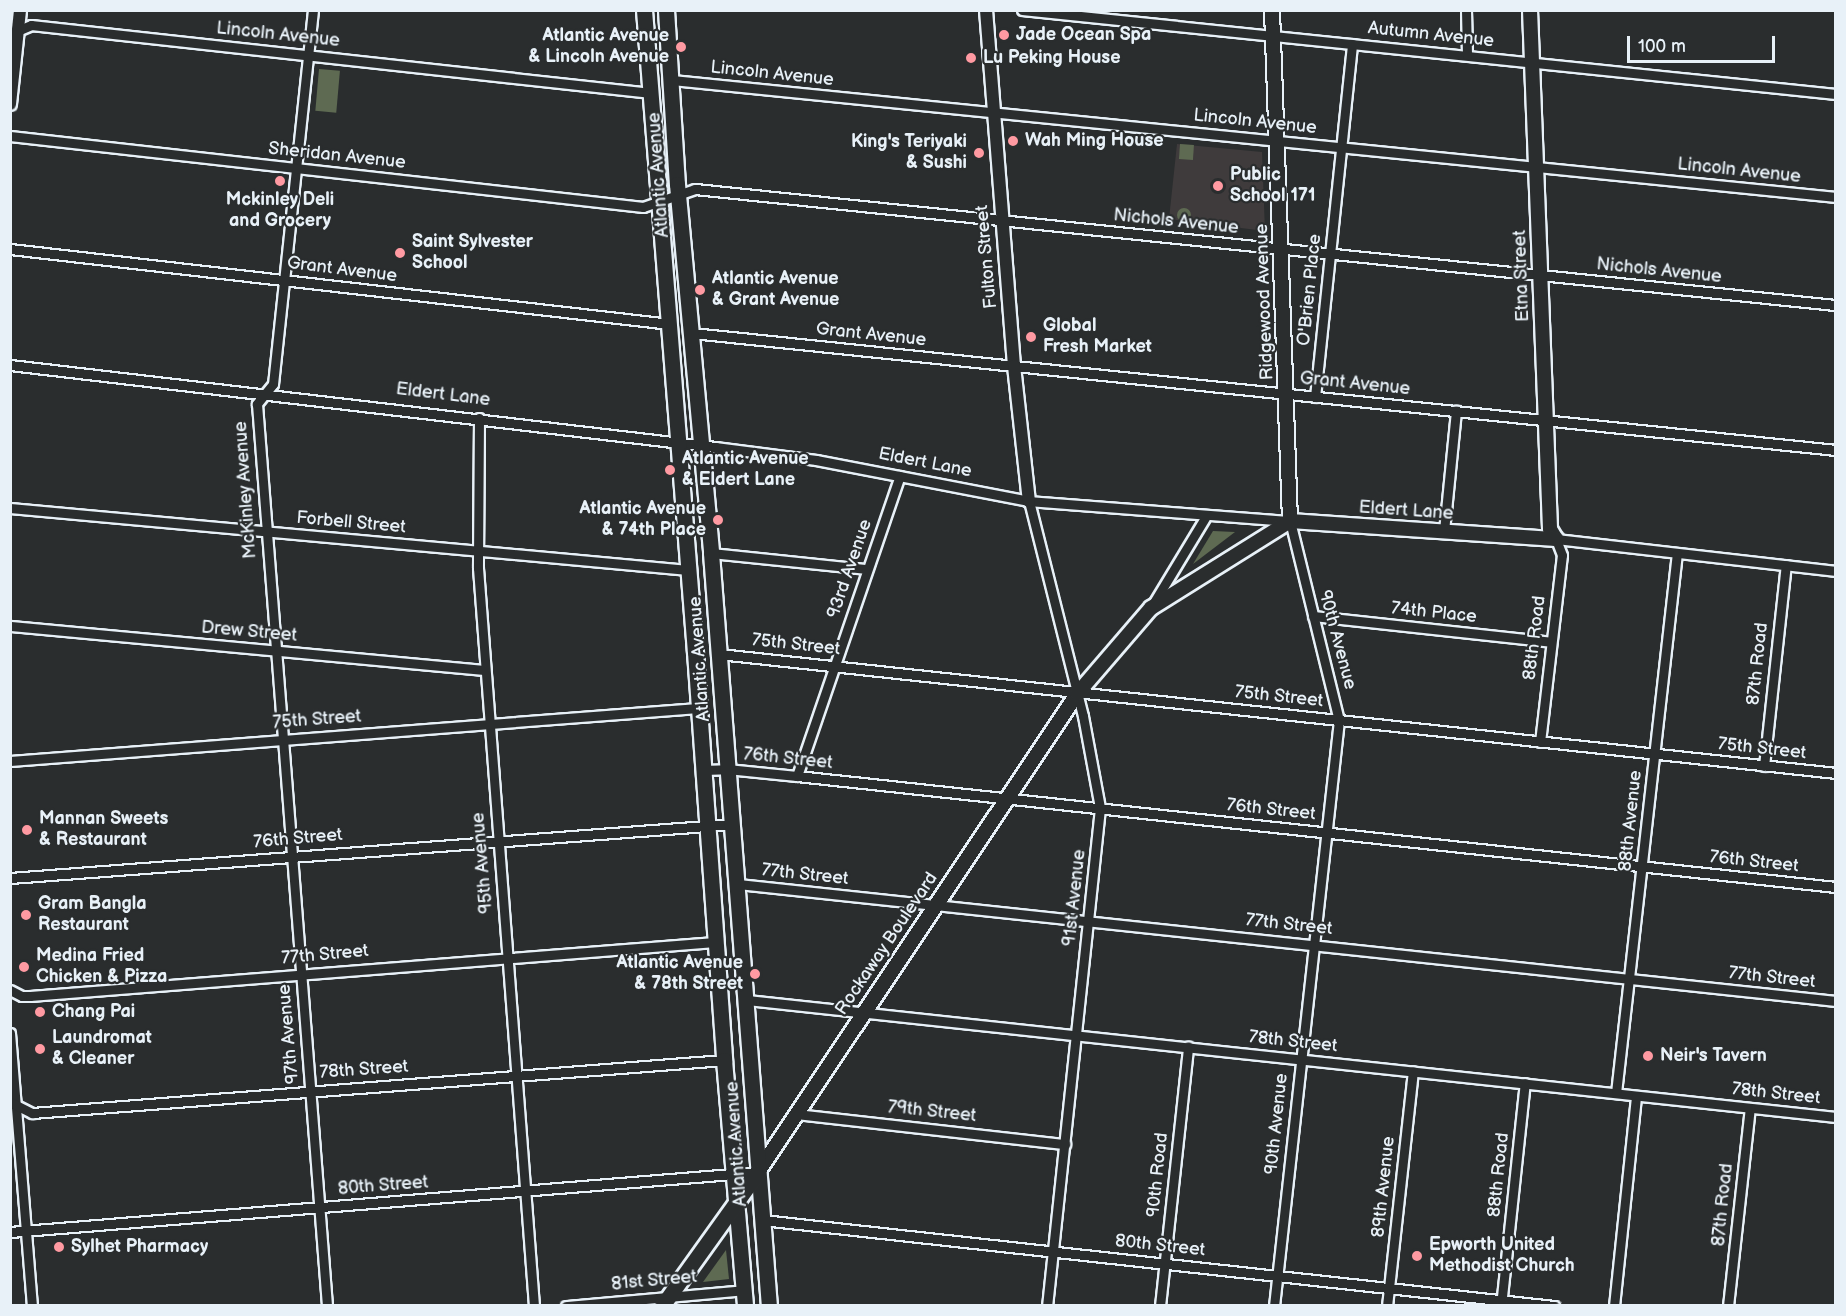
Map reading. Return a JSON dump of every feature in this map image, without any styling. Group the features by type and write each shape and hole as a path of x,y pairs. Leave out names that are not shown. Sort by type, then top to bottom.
{"main road":[{"name":"Atlantic Avenue","path":"644,10 658,202 670,324 724,1060 745,1298"},
{"name":"Atlantic Avenue","path":"666,10 678,195 711,554 769,1305"},
{"name":"Ridgewood Avenue","path":"1272,10 1290,521"},
{"name":"Etna Street","path":"1530,10 1550,529 1556,540"},
{"name":"Eldert Lane","path":"1290,521 1556,540"},
{"name":"Rockaway Boulevard","path":"665,1301 758,1172 1077,694 1151,608 1290,521"}],"street":[{"path":"10,104 14,32 20,10"},
{"name":"McKinley Avenue","path":"275,651 257,404 273,384 313,10"},
{"name":"Fulton Street","path":"986,10 1014,366 1029,501"},
{"name":"Autumn Avenue","path":"1022,10 1836,94"},
{"path":"1466,10 1467,56"},
{"name":"Lincoln Avenue","path":"14,32 32,25 651,93"},
{"name":"O'Brien Place","path":"1316,397 1352,44"},
{"name":"Lincoln Avenue","path":"672,80 1836,197"},
{"name":"Sheridan Avenue","path":"10,136 643,207 658,202"},
{"name":"Nichols Avenue","path":"658,202 695,189 1836,305"},
{"name":"Grant Avenue","path":"10,249 670,324"},
{"name":"Grant Avenue","path":"692,333 1836,450"},
{"name":"Eldert Lane","path":"10,365 479,417 816,460 1029,501 1290,521"},
{"path":"1444,531 1456,411"},
{"name":"95th Avenue","path":"479,417 477,551 534,1305"},
{"name":"93rd Avenue","path":"797,776 900,476"},
{"name":"91st Avenue","path":"1029,501 1077,694 1100,808 1047,1305"},
{"name":"Forbell Street","path":"10,508 688,570"},
{"name":"Rockaway Boulevard","path":"1151,608 1206,516"},
{"name":"90th Avenue","path":"1274,1305 1339,720 1290,521"},
{"name":"Eldert Lane","path":"1556,540 1836,572"},
{"name":"88th Road","path":"1540,742 1562,555 1556,540"},
{"name":"88th Avenue","path":"1616,1093 1677,553"},
{"path":"711,554 867,570"},
{"name":"87th Road","path":"1764,765 1786,566"},
{"name":"74th Place","path":"1314,616 1551,642"},
{"name":"Drew Street","path":"10,626 485,670"},
{"name":"97th Avenue","path":"275,651 327,1305"},
{"name":"75th Street","path":"719,654 835,665 1077,694 1836,773"},
{"name":"75th Street","path":"10,761 698,708"},
{"name":"76th Street","path":"703,770 727,769 797,776 1836,887"},
{"name":"76th Street","path":"10,878 733,824"},
{"name":"77th Street","path":"738,884 1836,1001"},
{"name":"77th Street","path":"10,990 22,996 716,942"},
{"name":"78th Street","path":"747,1000 1836,1117"},
{"path":"10,1033 13,1104 32,1305"},
{"name":"90th Road","path":"1160,1305 1188,1047"},
{"name":"78th Street","path":"13,1104 32,1113 516,1074 724,1060"},
{"name":"89th Avenue","path":"1387,1305 1413,1071"},
{"name":"88th Road","path":"1502,1303 1525,1083"},
{"path":"1614,1305 1636,1096"},
{"name":"87th Road","path":"1728,1305 1750,1108"},
{"name":"79th Street","path":"796,1114 1065,1144"},
{"name":"80th Street","path":"10,1232 758,1172"},
{"name":"80th Street","path":"762,1221 1165,1263 1502,1303 1554,1305"},
{"name":"81st Street","path":"566,1305 745,1298"}],"shaded area":[{"name":"Public School 171","path":"1177,144 1262,152 1265,231 1169,219"}],"green space":[{"path":"319,69 340,71 336,113 315,111"},
{"path":"1180,144 1194,145 1193,160 1179,159"},
{"path":"1184,208 1189,210 1191,215 1189,220 1184,222 1179,220 1177,215 1179,210"},
{"path":"1213,531 1235,532 1193,564"},
{"path":"726,1250 729,1279 703,1282"}],"place":[{"name":"Jade Ocean Spa","path":"1004,35"},
{"name":"Atlantic Avenue & Lincoln Avenue","path":"681,47"},
{"name":"Lu Peking House","path":"971,58"},
{"name":"Wah Ming House","path":"1013,141"},
{"name":"King's Teriyaki & Sushi","path":"979,153"},
{"name":"Mckinley Deli and Grocery","path":"280,181"},
{"name":"Public School 171","path":"1218,186"},
{"name":"Saint Sylvester School","path":"400,253"},
{"name":"Atlantic Avenue & Grant Avenue","path":"700,290"},
{"name":"Global Fresh Market","path":"1031,337"},
{"name":"Atlantic Avenue & Eldert Lane","path":"670,470"},
{"name":"Atlantic Avenue & 74th Place","path":"718,520"},
{"name":"Mannan Sweets & Restaurant","path":"27,830"},
{"name":"Gram Bangla Restaurant","path":"26,915"},
{"name":"Medina Fried Chicken & Pizza","path":"24,967"},
{"name":"Atlantic Avenue & 78th Street","path":"755,974"},
{"name":"Chang Pai","path":"40,1012"},
{"name":"Laundromat & Cleaner","path":"40,1049"},
{"name":"Neir's Tavern","path":"1648,1056"},
{"name":"Sylhet Pharmacy","path":"59,1247"},
{"name":"Epworth United Methodist Church","path":"1417,1256"}]}
